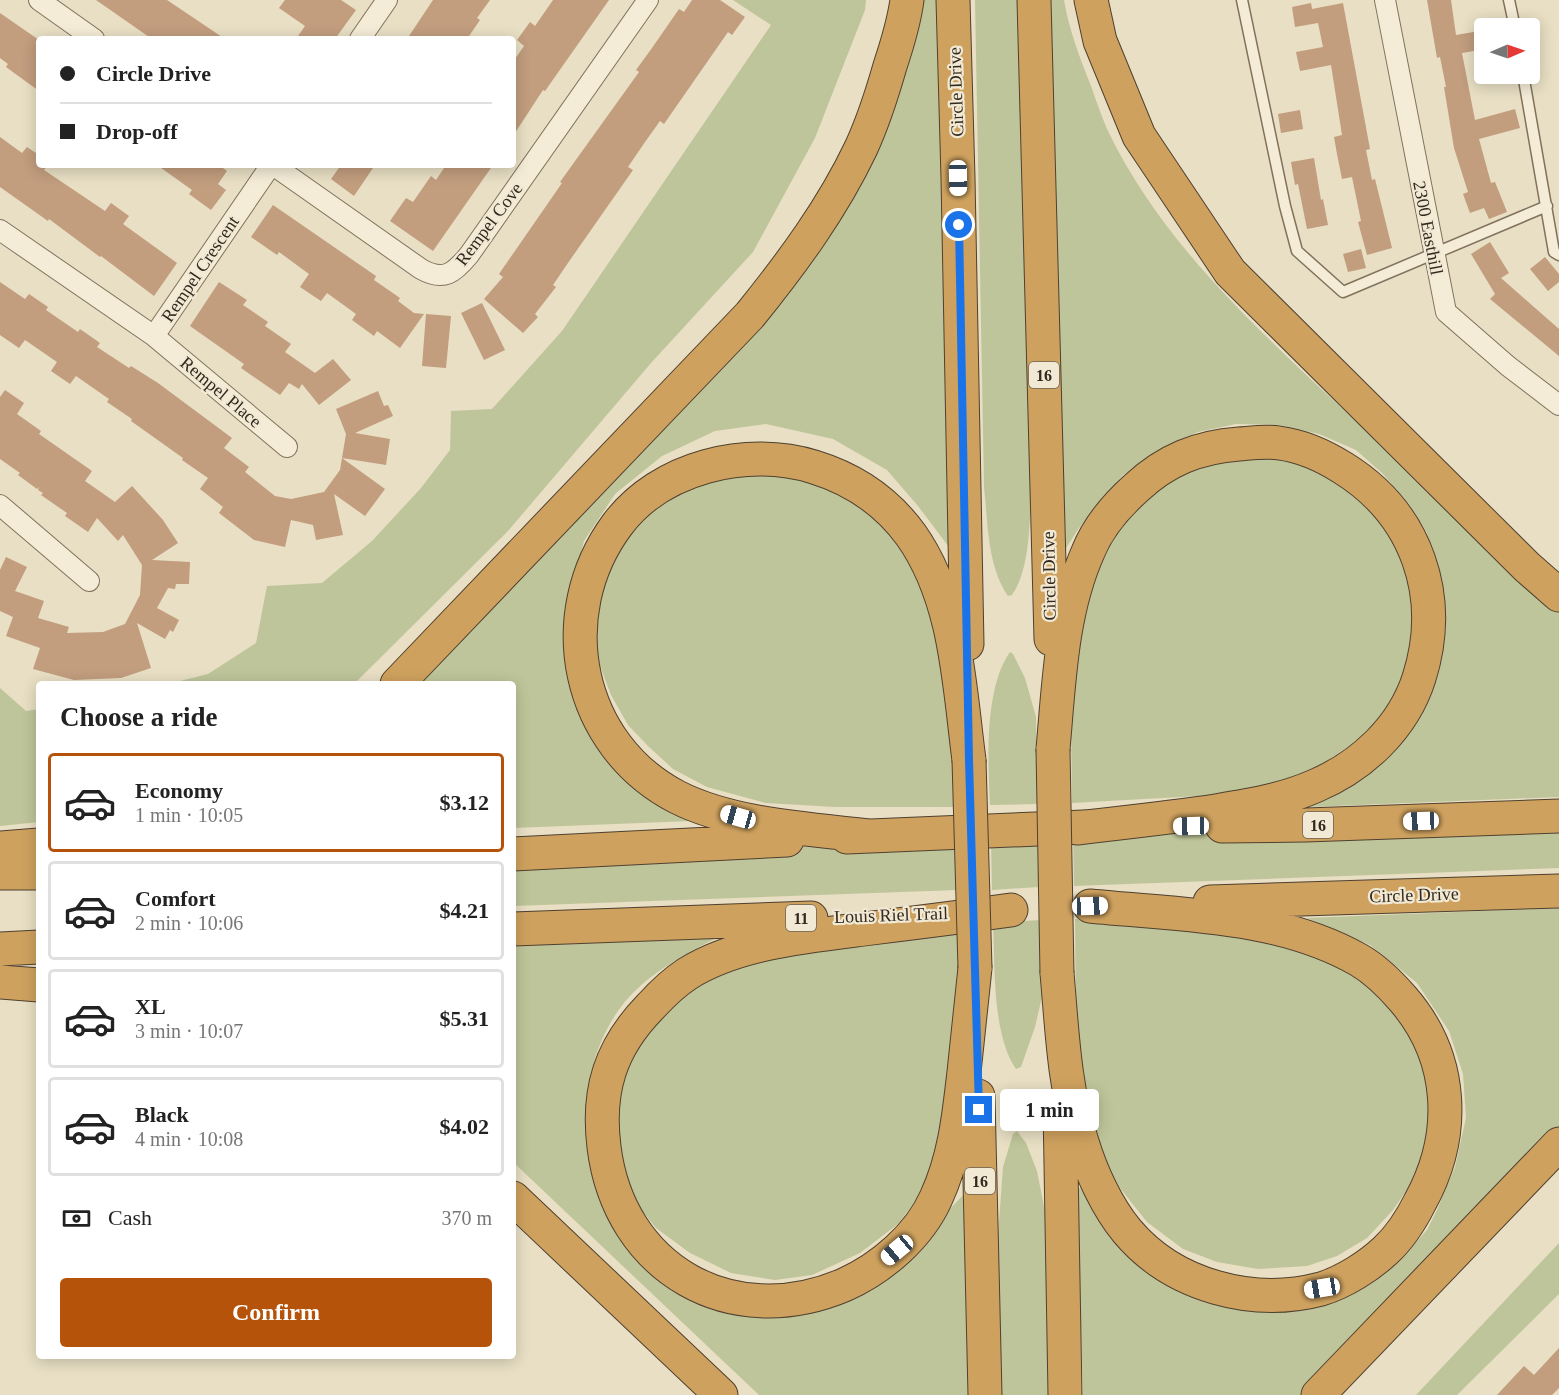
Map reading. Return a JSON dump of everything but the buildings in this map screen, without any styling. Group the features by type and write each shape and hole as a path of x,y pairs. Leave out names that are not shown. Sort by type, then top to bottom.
{"highway":[{"path":"400,681 750,315 790,265 817,226 861,148 881,97 907,0"},
{"name":"Circle Drive","path":"953,0 975,968"},
{"name":"Circle Drive","path":"1034,0 1057,973"},
{"path":"1091,0 1101,41 1139,136 1230,272 1527,567 1559,594"},
{"path":"1053,749 1069,611 1077,578 1088,549 1120,502 1145,479 1170,461 1194,451 1218,445 1278,443 1306,449 1358,477 1398,518 1422,568 1428,597 1429,632 1425,659 1416,685 1403,712 1380,742 1365,756 1332,777 1315,786 1275,800 1252,806 1077,828"},
{"path":"869,836 773,825 738,817 679,798 653,783 613,742 597,714 585,684 580,656 579,627 584,599 602,550 617,524 650,494 683,475 710,465 739,459 770,458 799,462 824,470 851,482 874,496 911,536 936,584 952,637 969,760"},
{"name":"16","path":"869,836 1077,828 1306,825 1559,816"},
{"path":"516,854 869,836"},
{"path":"0,848 36,845"},
{"path":"0,873 36,873"},
{"name":"Circle Drive","path":"1090,906 1559,891"},
{"path":"1057,973 1066,1065 1082,1141 1109,1204 1127,1231 1152,1255 1182,1275 1215,1288 1247,1293 1285,1294 1322,1288 1357,1272 1386,1250 1409,1224 1429,1186 1439,1157 1446,1121 1444,1085 1438,1057 1422,1024 1389,982 1362,962 1339,950 1274,927 1238,921 1090,906"},
{"name":"Louis Riel Trail","path":"516,929 1090,906"},
{"path":"975,968 957,1135 947,1171 935,1200 918,1226 897,1250 877,1267 852,1282 800,1299 772,1302 746,1300 717,1293 673,1272 636,1235 623,1213 612,1186 602,1129 603,1096 609,1069 622,1039 640,1016 662,994 686,975 709,963 765,943 1011,910"},
{"path":"0,949 36,947"},
{"name":"16","path":"975,968 985,1395"},
{"name":"16","path":"1057,973 1065,1395"},
{"path":"0,982 36,985"},
{"path":"1318,1395 1559,1144"},
{"path":"516,1201 721,1395"}],"street":[{"path":"39,0 90,36"},
{"path":"362,36 387,0"},
{"name":"Rempel Cove","path":"276,168 421,269 433,276 446,275 459,267 469,255 648,0"},
{"name":"2300 Easthill","path":"1385,0 1446,312 1508,366 1559,405"},
{"name":"Rempel Crescent","path":"0,230 154,336 270,168"},
{"name":"Rempel Place","path":"154,336 287,447"},
{"path":"0,504 89,581"}],"lane":[{"path":"1242,0 1285,206 1297,251 1343,292 1547,206"},
{"path":"1509,0 1513,18"},
{"path":"1525,84 1554,252 1559,255"}],"green space":[{"path":"733,0 866,0 865,10 815,138 753,252 651,363 508,531 356,681 180,681 208,674 256,643 267,586 322,583 372,541 421,488 450,450 451,411 492,409 562,331 771,25"},
{"path":"920,0 943,0 955,555 887,470 833,439 766,424 715,431 662,456 615,494 584,541 566,609 571,671 594,726 717,820 516,828 516,681 407,681 779,291"},
{"path":"975,0 1020,0 1032,486 1023,571 1012,595 1008,596 1001,584 992,557 984,487"},
{"path":"1048,0 1064,0 1075,44 1107,129 1154,209 1182,246 1212,281 1277,347 1559,607 1559,797 1308,807 1424,708 1440,669 1446,630 1442,582 1426,531 1409,504 1382,473 1356,450 1319,434 1279,425 1236,424 1198,432 1164,447 1123,475 1079,528 1059,559"},
{"path":"1204,454 1302,454 1385,511 1416,600 1407,674 1388,710 1360,739 1321,765 1282,784 1217,795 1072,803 1070,646 1078,595 1123,511"},
{"path":"742,461 870,498 941,607 953,760 954,807 835,807 766,803 707,787 673,769 628,725 611,695 599,663 594,630 608,558 645,506"},
{"path":"1010,652 1025,678 1036,717 1037,804 990,805 989,747 992,705 1002,667"},
{"path":"0,688 26,711 36,709 36,822 0,826"},
{"path":"1559,821 1559,868 1074,886 1073,835"},
{"path":"1038,837 1039,887 992,890 991,839"},
{"path":"955,839 957,890 516,906 516,857"},
{"path":"1559,908 1559,1130 1305,1395 1083,1395 1077,1191 1082,1185 1179,1284 1364,1284 1401,1259 1427,1230 1437,1210 1455,1167 1466,1118 1463,1074 1449,1031 1417,983 1370,945 1307,918"},
{"path":"1075,919 1119,919 1309,945 1394,1004 1424,1051 1432,1136 1417,1175 1393,1210 1367,1238 1337,1256 1307,1266 1258,1269 1217,1262 1183,1249 1147,1222 1120,1188 1099,1149 1083,1099 1076,1026"},
{"path":"1040,920 1042,997 1035,1027 1021,1067 1016,1069 1008,1055 999,1019 993,923"},
{"path":"958,923 960,968 956,1079 928,1184 898,1224 860,1253 812,1275 775,1280 731,1273 690,1253 656,1228 631,1197 612,1114 629,1050 676,993 789,943"},
{"path":"737,927 685,955 648,979 618,1011 603,1037 593,1065 587,1096 586,1127 589,1157 596,1187 609,1213 618,1223 712,1302 893,1268 968,1190 970,1395 759,1395 516,1165 516,936"},
{"path":"1017,1131 1026,1143 1037,1171 1046,1217 1050,1395 1001,1395 998,1235 1003,1167 1013,1134"},
{"path":"1559,1243 1559,1294 1457,1395 1416,1395"}],"route":[{"path":"959,225 969,760 979,1110"}]}
